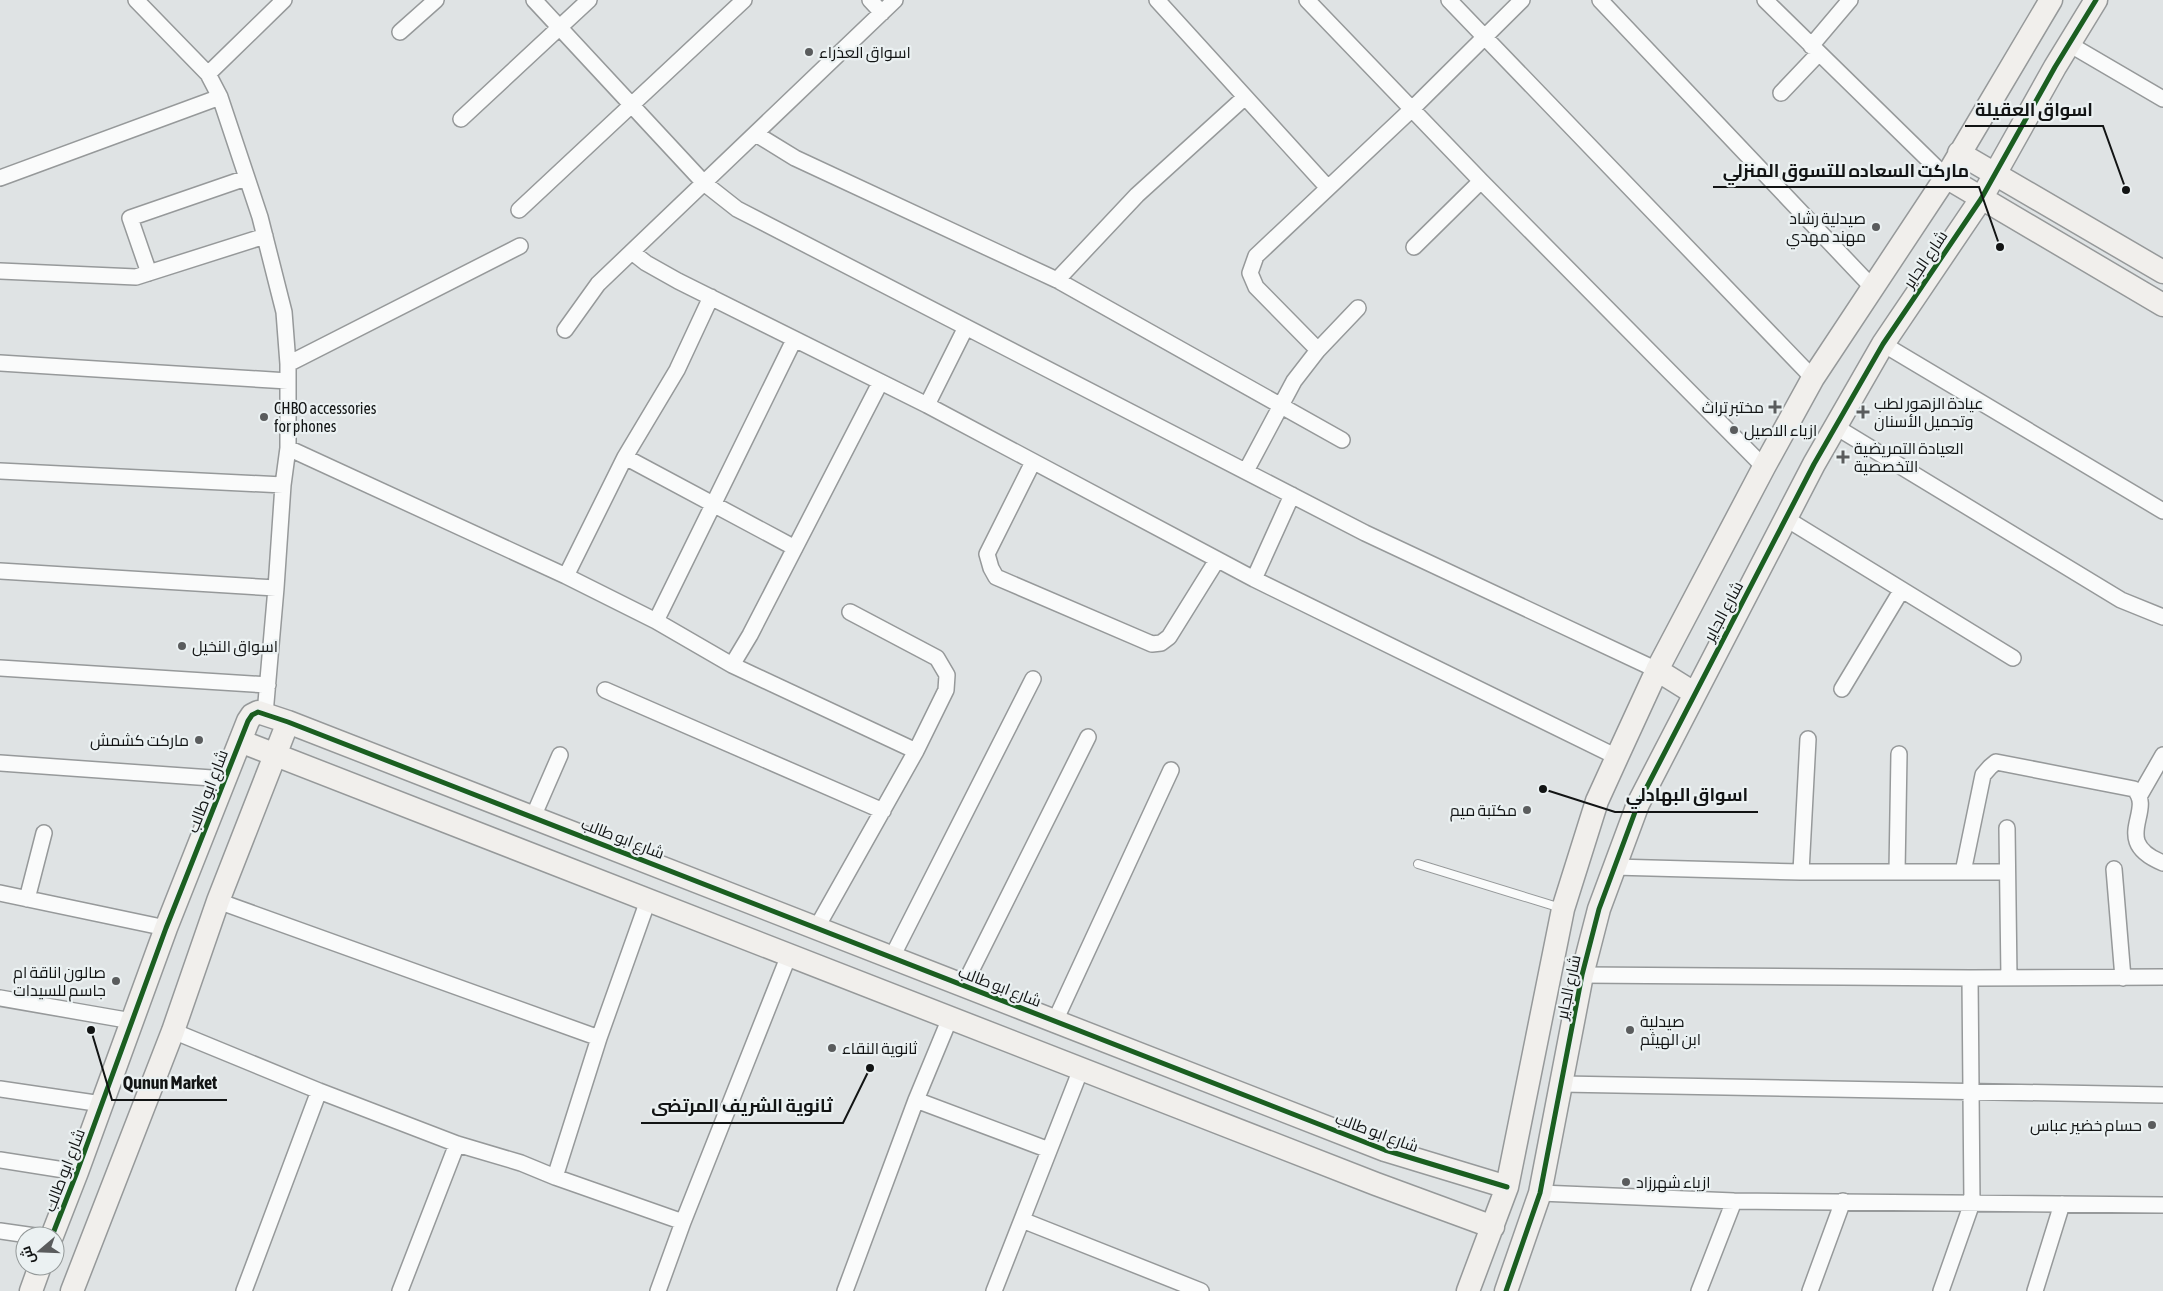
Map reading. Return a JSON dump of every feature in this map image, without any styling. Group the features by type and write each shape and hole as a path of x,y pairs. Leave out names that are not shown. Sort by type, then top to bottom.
{"street":[{"path":"208,74 284,0"},
{"path":"400,32 436,0"},
{"path":"534,0 704,183 737,209 1292,496 1374,537 1657,670 1694,693"},
{"path":"461,119 589,0"},
{"path":"519,210 744,0"},
{"path":"870,0 882,13"},
{"path":"565,330 598,284 896,0"},
{"path":"1157,0 1328,188"},
{"path":"1307,0 1481,181 1764,467"},
{"path":"1450,0 1814,378"},
{"path":"1318,350 1256,286 1250,273 1256,256 1412,109 1522,0"},
{"path":"1600,0 1872,287"},
{"path":"1765,0 1946,177 1980,199 2163,306"},
{"path":"1780,93 1815,50 1850,0"},
{"name":"شارع الجاير","path":"1468,1291 1508,1187 1563,909 1597,801 1657,670 1764,467 1814,378 1946,177 2051,0"},
{"name":"شارع الجاير","path":"1506,1291 1540,1193 1582,975 1599,909 1638,804 1814,464 1883,344 1980,199 2096,0"},
{"path":"145,3 208,74 220,96 265,236 284,312 288,364 288,448 283,485 265,714"},
{"path":"2069,44 2163,99"},
{"path":"0,178 220,96"},
{"path":"1057,280 1138,195 1245,97"},
{"path":"756,134 795,158 1057,280 1281,404 1342,440"},
{"path":"1959,153 2163,272"},
{"path":"150,273 130,218 246,178"},
{"path":"1414,247 1481,181"},
{"path":"0,271 136,277 265,236"},
{"path":"288,364 520,246"},
{"path":"632,252 646,263 794,340 927,405 1254,579 1617,757"},
{"path":"566,576 625,457 678,370 711,297"},
{"path":"1246,471 1294,382 1318,350 1358,308"},
{"path":"927,405 966,327"},
{"path":"656,621 794,340"},
{"path":"1883,344 2163,512"},
{"path":"0,362 288,381"},
{"path":"732,666 880,383"},
{"path":"1836,427 2120,600 2163,617"},
{"path":"288,448 566,576 656,621 732,666 916,751"},
{"path":"625,457 795,548"},
{"path":"1033,462 988,554 991,568 996,578 1152,644 1161,643 1169,636 1217,560"},
{"path":"0,471 283,485"},
{"path":"1254,579 1292,496"},
{"path":"1785,518 2013,658"},
{"path":"0,571 276,588"},
{"path":"1842,689 1901,590"},
{"path":"817,927 916,751 946,690 947,675 937,658 850,612"},
{"path":"0,668 268,685"},
{"path":"892,957 1033,679"},
{"path":"605,690 883,811"},
{"name":"شارع ابو طالب","path":"56,1226 166,928 240,741 252,715 258,712 817,927 1385,1150 1508,1187"},
{"path":"72,1291 173,1031 218,902 288,722"},
{"path":"964,985 1088,737"},
{"path":"1801,872 1808,739"},
{"name":"شارع ابو طالب","path":"240,741 1376,1184 1493,1227"},
{"path":"1896,872 1899,754"},
{"path":"2163,754 2140,795 2141,803 2134,830 2138,846 2151,858 2163,863"},
{"path":"533,817 560,755"},
{"path":"1963,872 1983,775 1996,762 2134,789 2140,795"},
{"path":"0,763 226,779"},
{"path":"1055,1021 1171,770"},
{"path":"448,822 460,789"},
{"path":"2007,828 2009,978"},
{"path":"27,899 44,833"},
{"path":"1614,867 1801,872 2007,872"},
{"path":"2114,869 2122,978"},
{"path":"0,893 166,928"},
{"path":"218,902 599,1038"},
{"path":"555,1177 599,1038 646,906"},
{"path":"658,1291 683,1222 789,955"},
{"path":"1582,975 1970,978 2163,977"},
{"path":"1941,1291 1972,1203 1970,978"},
{"path":"0,998 132,1021"},
{"path":"845,1291 916,1100 950,1018"},
{"path":"173,1031 318,1091 457,1144 521,1163 555,1177 683,1222"},
{"path":"994,1291 1080,1069"},
{"path":"1562,1084 2163,1095"},
{"path":"0,1089 102,1104"},
{"path":"244,1291 318,1091"},
{"path":"916,1100 1049,1150"},
{"path":"400,1291 457,1144"},
{"path":"1376,1184 1385,1150"},
{"path":"0,1160 77,1172"},
{"path":"1540,1193 1734,1201 2163,1205"},
{"path":"1699,1291 1734,1201"},
{"path":"1814,1290 1843,1201"},
{"path":"2035,1291 2062,1204"},
{"path":"1022,1220 1201,1291"},
{"path":"0,1231 15,1233"},
{"path":"31,1291 36,1276"}],"lane":[{"path":"1418,864 1563,909"}],"cycle path":[{"path":"1506,1291 1540,1193 1582,975 1599,909 1638,804 1814,464 1883,344 1981,199 2055,67 2096,0"},
{"path":"56,1226 166,928 248,721 252,715 258,712 288,722 1385,1150 1507,1187"}],"place":[{"name":"اسواق العذراء","path":"809,52"},
{"name":"اسواق العقيلة","path":"2126,190"},
{"name":"صيدلية رشاد مهند مهدي","path":"1876,227"},
{"name":"ماركت السعاده للتسوق المنزلي","path":"2000,247"},
{"name":"مختبر تراث","path":"1775,407"},
{"name":"عيادة الزهور لطب وتجميل الأسنان","path":"1863,412"},
{"name":"CHBO accessories for phones","path":"264,417"},
{"name":"ازياء الاصيل","path":"1734,430"},
{"name":"العيادة التمريضية التخصصية","path":"1843,457"},
{"name":"اسواق النخيل","path":"182,646"},
{"name":"ماركت كشمش","path":"199,740"},
{"name":"اسواق البهادلي","path":"1543,789"},
{"name":"مكتبة ميم","path":"1527,810"},
{"name":"صالون اناقة ام جاسم للسيدات","path":"116,981"},
{"name":"Qunun Market","path":"91,1030"},
{"name":"صيدلية ابن الهيثم","path":"1630,1030"},
{"name":"ثانوية النقاء","path":"832,1048"},
{"name":"ثانوية الشريف المرتضى","path":"870,1068"},
{"name":"حسام خضير عباس","path":"2152,1125"},
{"name":"ازياء شهرزاد","path":"1626,1182"}]}
